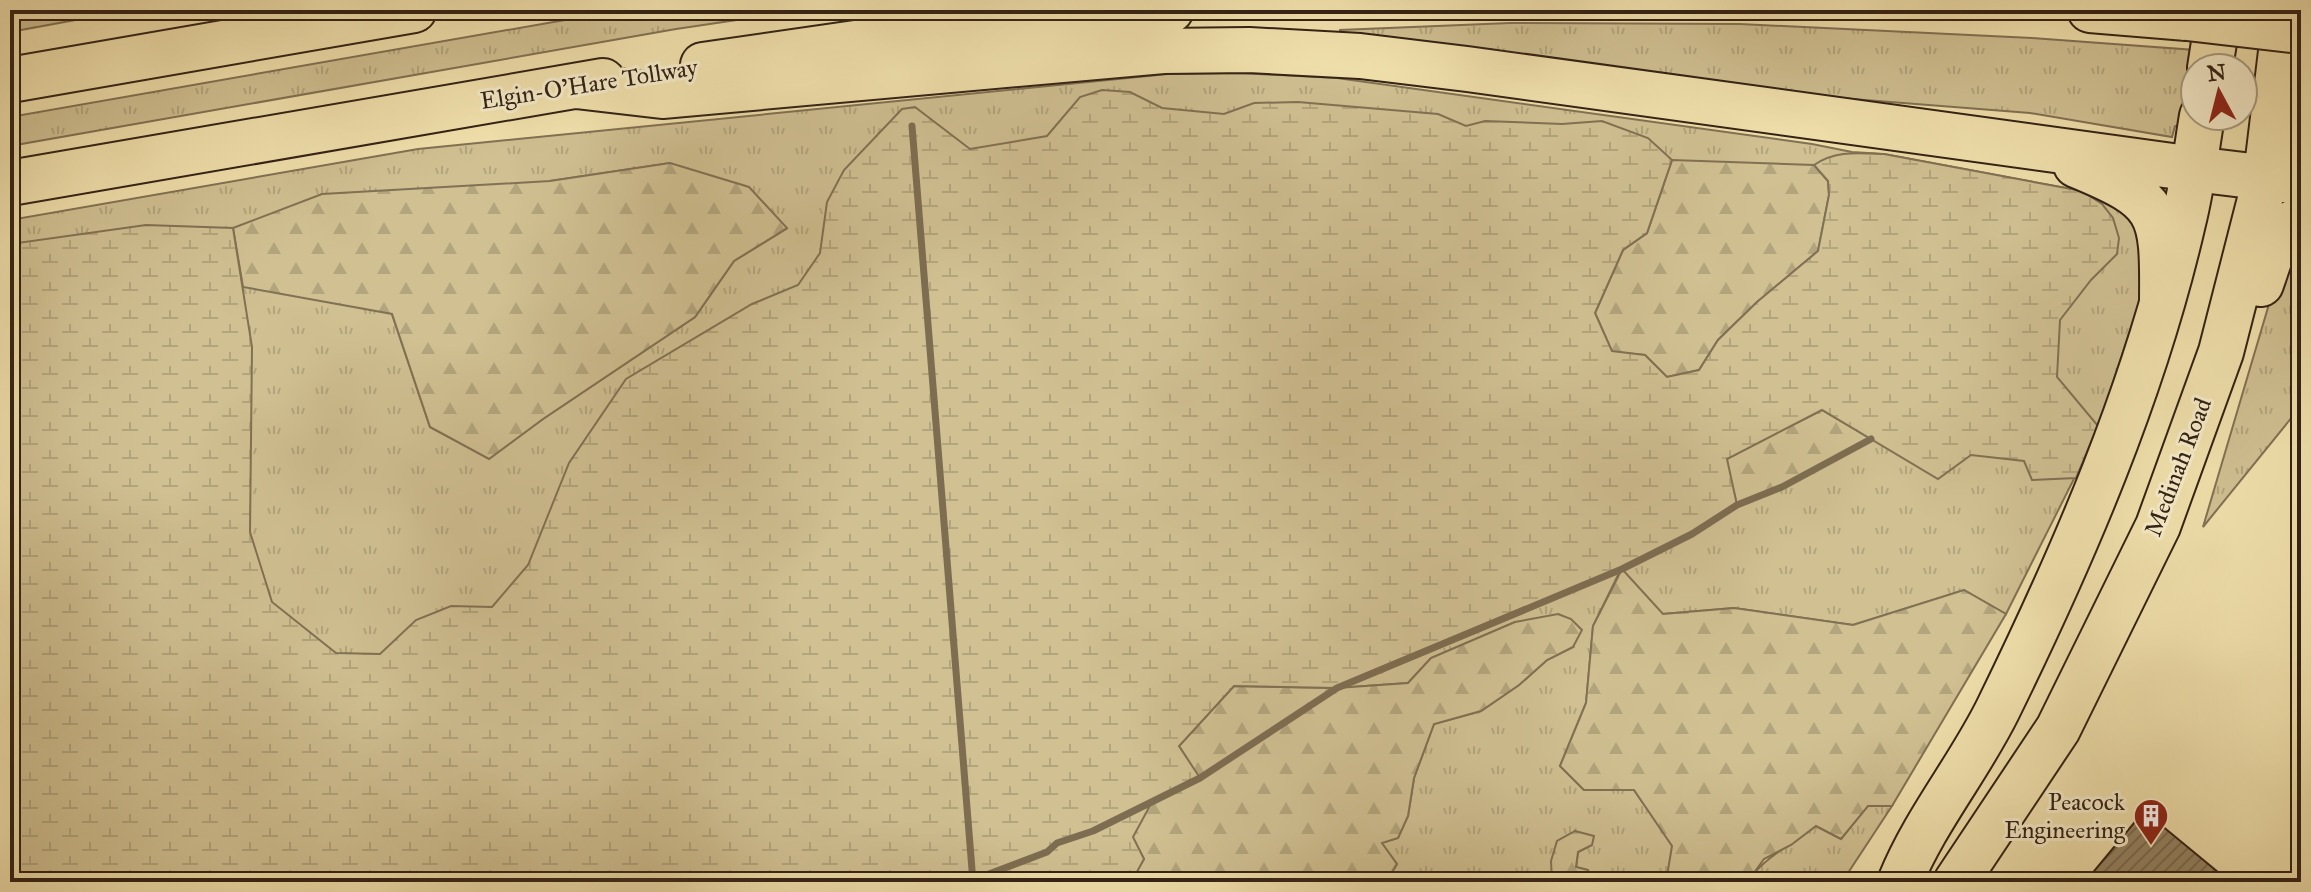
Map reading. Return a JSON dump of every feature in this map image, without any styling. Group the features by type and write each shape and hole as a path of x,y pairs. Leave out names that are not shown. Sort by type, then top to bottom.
{"main road":[{"path":"247,39 319,10"},
{"path":"10,80 414,10"},
{"name":"Elgin-O'Hare Tollway","path":"10,183 756,56 911,35 1171,10"},
{"path":"2090,10 2203,14 2301,31"},
{"name":"Medinah Road","path":"1956,882 2058,729 2158,526 2283,179 2286,10"},
{"path":"2203,14 2208,52"},
{"path":"576,86 662,96 1163,51 1249,50 1360,56 2283,179"},
{"path":"1900,882 1912,852 1989,728 2049,606 2103,473 2152,336 2184,223 2200,132"},
{"path":"2033,147 2105,177 2142,197 2159,223 2163,256 2162,300"},
{"path":"2158,526 2200,476 2275,243 2284,228 2301,218"}],"green space":[{"path":"10,10 130,10 10,32"},
{"path":"622,10 805,10 676,29 10,146 10,117"},
{"path":"1510,23 1740,24 2032,38 2195,50 2179,52 2179,126 2175,126 2172,137 2030,113 1827,97 1339,40 1340,30"},
{"path":"2301,62 2301,160 2292,152 2288,137"},
{"path":"1239,73 1337,78 1852,152 1884,154 2082,191 2123,210 2142,240 2140,300 2095,437 2006,614 1964,590 1853,625 1734,608 1662,614 1621,569 1593,626 1586,703 1560,766 1584,790 1634,790 1673,846 1666,882 1591,882 1588,870 1576,867 1578,852 1591,845 1575,831 1552,882 1386,882 1397,864 1381,843 1398,838 1408,816 1414,778 1434,724 1481,711 1519,685 1547,660 1573,647 1515,622 1431,658 1408,683 1337,688 1133,880 1140,882 10,882 10,220 418,149 1168,74","holes":["670,163 786,229 734,261 695,317 489,458 430,427 392,314 550,181"]},
{"path":"1102,90 1130,92 1162,108 1224,114 1254,103 1298,102 1438,114 1466,126 1485,121 1562,124 1602,121 1648,138 1672,160 1647,233 1623,250 1595,313 1612,351 1645,355 1667,377 1699,370 1718,340 1757,302 1818,251 1829,195 1828,181 1814,165 1822,160 1847,154 1884,154 2082,191 2102,204 2113,218 2119,238 2117,254 2091,280 2060,320 2057,377 2098,426 2076,478 2032,480 2024,461 1971,455 1938,479 1822,410 1727,459 1737,505 1692,535 1622,569 1337,688 1234,686 1179,746 1200,778 1153,800 1133,837 1144,859 1133,879 1140,882 10,882 10,244 146,225 233,228 252,347 250,532 272,602 336,653 380,654 416,620 451,606 492,607 528,565 569,463 626,379 752,304 798,285 820,253 827,202 844,170 902,109 915,107 970,149 1047,136 1080,97"},
{"path":"1672,160 1814,165 1828,181 1829,195 1818,251 1757,302 1718,340 1699,370 1667,377 1645,355 1612,352 1595,313 1623,250 1647,233"},
{"path":"670,163 749,187 787,228 734,261 695,317 489,459 430,427 392,314 243,287 233,228 322,194 550,181"},
{"path":"2301,238 2301,406 2203,527 2280,267"},
{"path":"1822,410 1871,439 1782,487 1737,505 1726,459"},
{"path":"1622,569 1663,614 1734,608 1853,625 1964,590 2006,614 1892,806 1868,806 1841,839 1816,826 1791,845 1764,859 1751,877 1755,882 1666,882 1672,846 1634,790 1584,790 1560,766 1586,703 1593,626"},
{"path":"1558,614 1571,619 1582,630 1573,647 1547,660 1519,685 1481,711 1434,724 1414,778 1408,816 1398,838 1382,843 1397,864 1386,882 1140,882 1132,879 1144,859 1132,837 1153,800 1199,778 1179,746 1234,686 1337,688 1408,683 1431,658 1515,622"},
{"path":"1868,805 1892,806 1842,882 1755,882 1751,877 1773,856 1816,826 1841,839"},
{"path":"1575,831 1594,836 1592,845 1578,852 1576,867 1588,870 1591,882 1552,882 1551,861 1557,841"}],"building":[{"name":"Peacock Engineering","path":"2144,811 2230,882 2085,882"}],"waterway":[{"path":"912,126 973,882"},
{"path":"973,880 1047,852 1057,843 1093,831 1200,778 1337,688 1622,569 1692,534 1737,505 1782,487 1871,439"}],"place":[{"name":"Peacock Engineering","path":"2151,847"}]}
